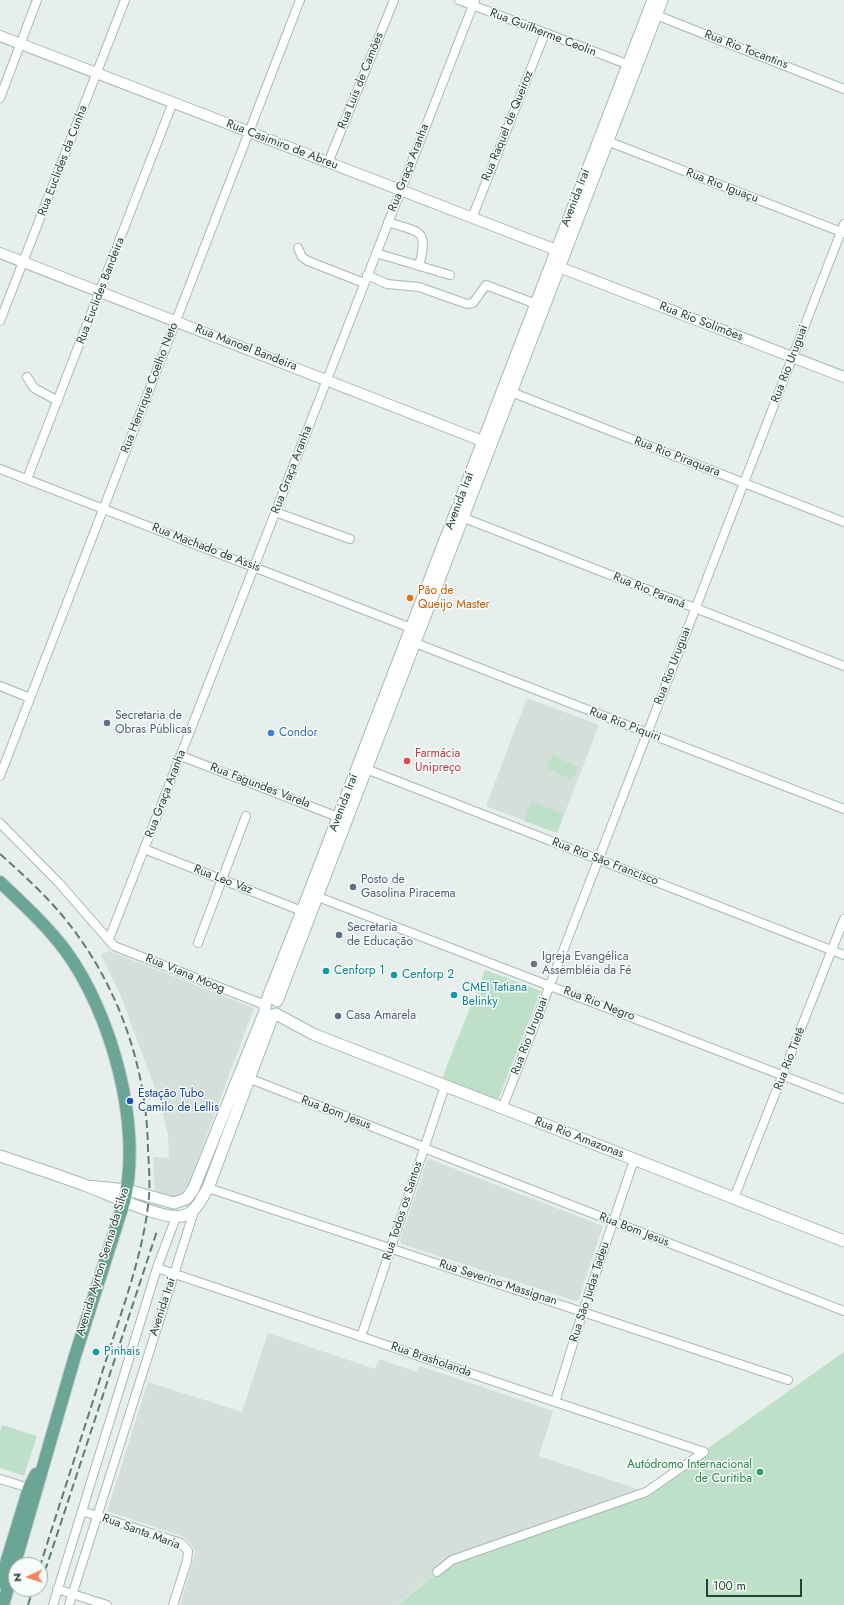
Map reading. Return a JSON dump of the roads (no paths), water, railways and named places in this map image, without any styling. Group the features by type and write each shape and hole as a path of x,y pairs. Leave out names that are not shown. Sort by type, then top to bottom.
{"main road":[{"name":"Avenida Iraí","path":"127,1190 174,1203 186,1199 193,1190 272,1008 313,895 338,817 368,753 495,422 536,304 560,252 632,66 652,13 653,0"},
{"name":"Avenida Iraí","path":"652,13 662,0"},
{"name":"Avenida Iraí","path":"495,422 510,392 559,267 560,252"},
{"name":"Avenida Iraí","path":"410,641 411,628 452,533"},
{"name":"Avenida Iraí","path":"195,1208 208,1188 266,1032 302,911 313,895 366,769 368,753"},
{"name":"Avenida Ayrton Senna da Silva","path":"0,882 44,925 66,951 88,986 100,1011 114,1050 124,1104 128,1144 127,1190 124,1202 44,1461 3,1605"},
{"name":"Rua Rio Amazonas","path":"272,1008 315,1035 502,1109 844,1240"},
{"path":"266,1032 277,1025 284,1025 315,1035"},
{"path":"0,1156 87,1186 124,1202 176,1217 183,1216 195,1208"},
{"path":"87,1186 127,1190"},
{"name":"Avenida Ayrton Senna da Silva","path":"0,1583 29,1488 44,1461"}],"street":[{"path":"0,98 37,0"},
{"name":"Rua Euclides da Cunha","path":"0,321 125,0"},
{"name":"Rua Henrique Coelho Neto","path":"0,776 300,0"},
{"name":"Rua Luís de Camões","path":"328,163 394,0"},
{"name":"Rua Guilherme Ceolin","path":"459,0 474,3 545,33 632,66"},
{"name":"Rua Graça Aranha","path":"109,939 376,253 377,242 388,222 474,3"},
{"name":"Rua Rio Tocantins","path":"652,13 844,88"},
{"name":"Rua Raquel de Queiroz","path":"472,218 545,33"},
{"name":"Rua Casimiro de Abreu","path":"0,36 560,252"},
{"name":"Rua Euclides Bandeira","path":"27,479 101,292 173,102"},
{"name":"Rua Rio Iguaçu","path":"604,139 843,230"},
{"path":"388,222 420,233 424,238 424,248 419,266"},
{"name":"Rua Rio Uruguai","path":"502,1109 843,230"},
{"path":"298,248 302,257 308,261 387,284 418,287 467,304 473,303 486,285 536,304"},
{"name":"Rua Manoel Bandeira","path":"0,253 487,442"},
{"path":"376,253 450,275"},
{"name":"Rua Rio Solimões","path":"559,267 844,377"},
{"path":"26,377 34,388 58,401"},
{"name":"Rua Rio Piraquara","path":"510,392 844,522"},
{"name":"Rua Machado de Assis","path":"0,469 411,628"},
{"path":"275,512 350,539"},
{"name":"Rua Rio Paraná","path":"459,515 695,609 844,666"},
{"name":"Rua Rio Piquiri","path":"410,641 844,809"},
{"path":"0,686 30,698"},
{"name":"Rua Fagundes Varela","path":"181,756 338,817"},
{"name":"Rua Rio São Francisco","path":"366,769 844,954"},
{"path":"198,943 246,816"},
{"name":"Rua Viana Moog","path":"0,823 59,883 114,946 272,1008"},
{"name":"Rua Leo Vaz","path":"144,849 302,911"},
{"name":"Rua Rio Negro","path":"313,895 844,1098"},
{"name":"Rua Rio Tietê","path":"734,1198 844,919"},
{"name":"Rua Bom Jesus","path":"248,1078 613,1222 844,1311"},
{"name":"Rua Todos os Santos","path":"361,1337 445,1086"},
{"name":"Rua São Judas Tadeu","path":"555,1402 583,1311 634,1160"},
{"name":"Rua Severino Massignan","path":"208,1188 788,1380"},
{"name":"Avenida Iraí","path":"69,1605 195,1208"},
{"name":"Avenida Iraí","path":"53,1605 157,1268 176,1217"},
{"name":"Rua Brasholanda","path":"157,1268 704,1452 646,1492 452,1560 437,1572"},
{"path":"0,1479 29,1488"},
{"name":"Rua Santa Maria","path":"82,1511 181,1543 188,1551 187,1562 173,1605"},
{"path":"57,1589 107,1605"}],"railway":[{"path":"0,854 19,871 65,919 90,954 105,979 118,1006 128,1034 143,1091 146,1120 149,1197 143,1236 127,1294 43,1557"},
{"path":"48,1562 157,1231"},
{"path":"28,1605 30,1597"}],"place":[{"name":"Pão de Queijo Master","path":"410,598"},
{"name":"Secretaria de Obras Públicas","path":"107,723"},
{"name":"Condor","path":"271,733"},
{"name":"Farmácia Unipreço","path":"407,761"},
{"name":"Posto de Gasolina Piracema","path":"353,887"},
{"name":"Secretaria de Educação","path":"339,935"},
{"name":"Igreja Evangélica Assembléia da Fé","path":"534,964"},
{"name":"Cenforp 1","path":"326,971"},
{"name":"Cenforp 2","path":"394,975"},
{"name":"CMEI Tatiana Belinky","path":"454,995"},
{"name":"Casa Amarela","path":"338,1016"},
{"name":"Estação Tubo Camilo de Lellis","path":"130,1101"},
{"name":"Pinhais","path":"96,1352"},
{"name":"Autódromo Internacional de Curitiba","path":"760,1472"}]}
